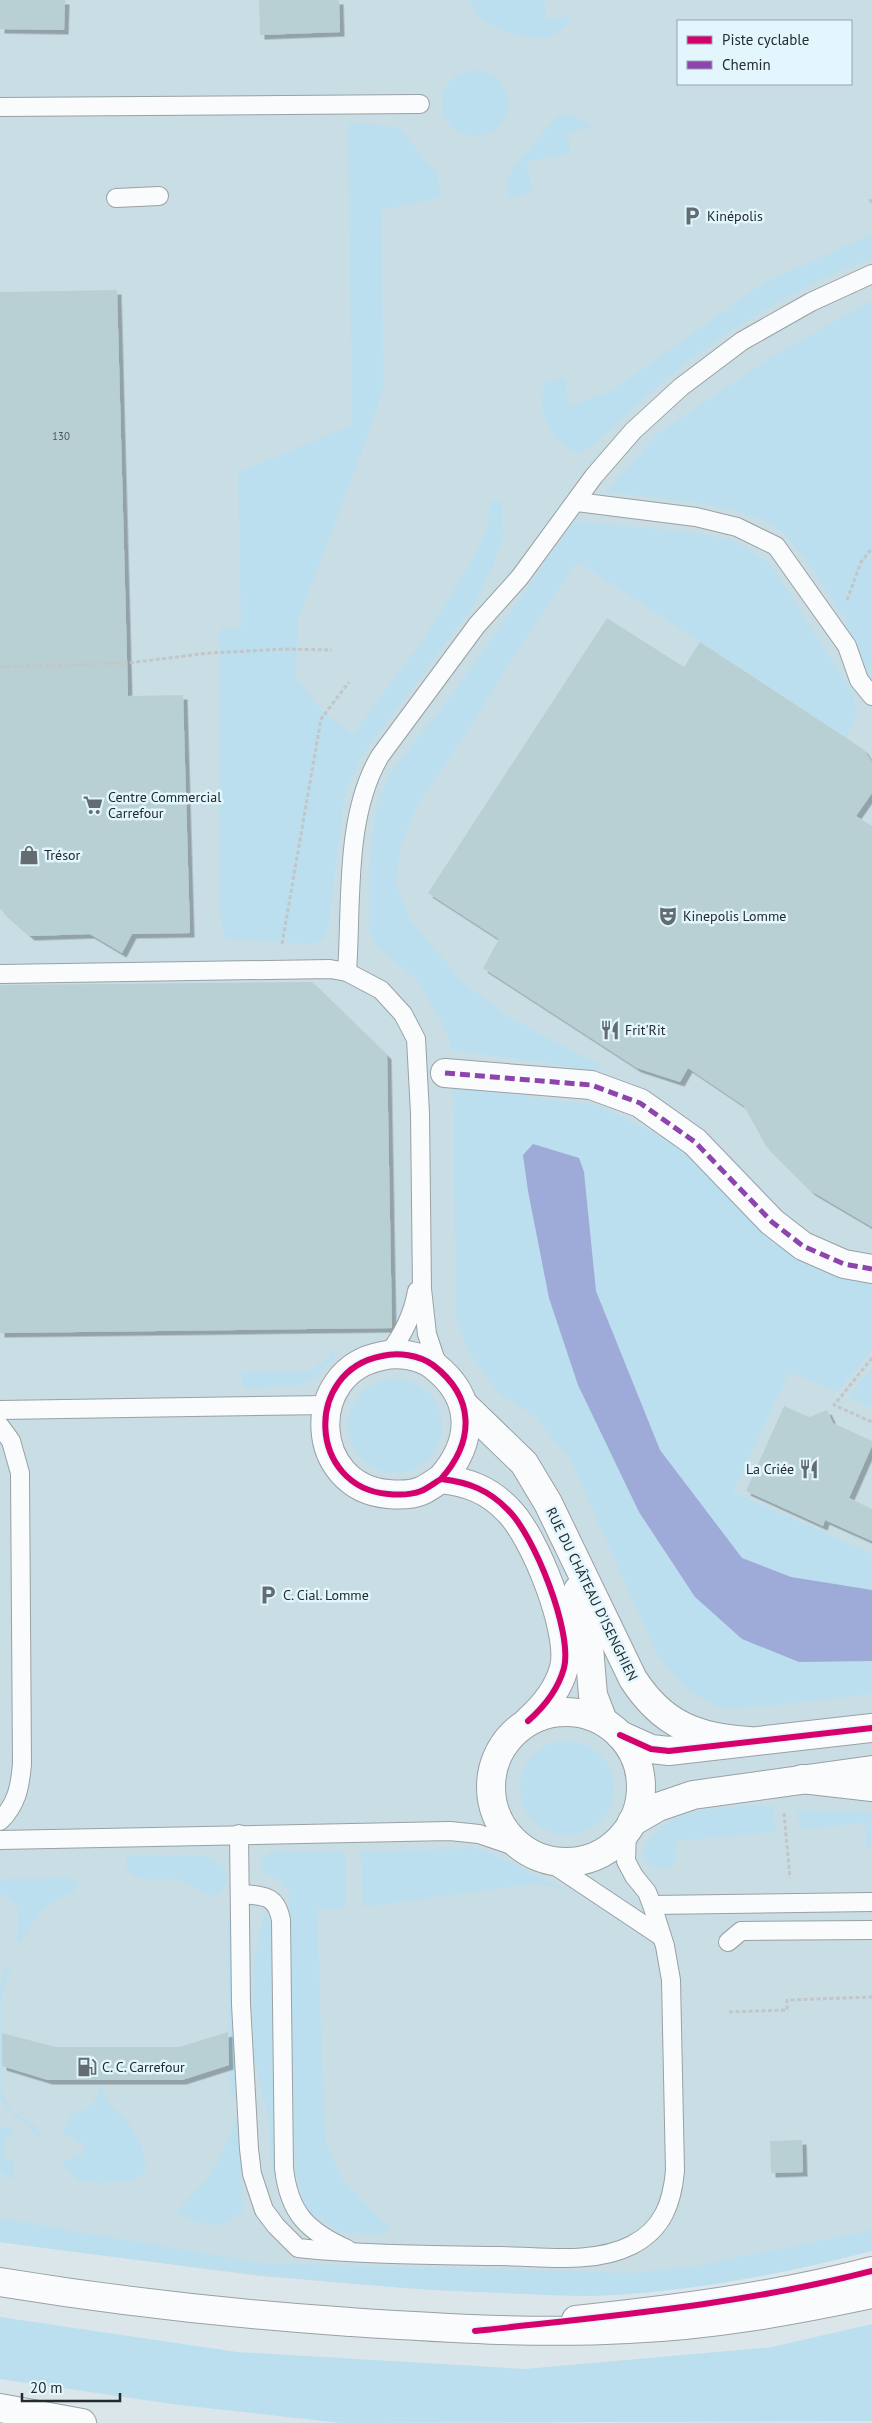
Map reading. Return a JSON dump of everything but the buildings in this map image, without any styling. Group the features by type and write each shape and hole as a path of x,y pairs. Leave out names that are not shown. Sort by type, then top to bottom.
{"main road":[{"path":"445,1073 591,1085 640,1103 695,1142 772,1222 803,1246 844,1264 872,1268"},
{"path":"388,1354 409,1355 429,1363 446,1375 456,1389 463,1404 466,1424 463,1445 454,1464 441,1479 421,1491 400,1496 377,1494 356,1484 339,1469 328,1449 324,1427 327,1405 334,1388 345,1374 360,1363 388,1354"},
{"name":"RUE DU CHÂTEAU D'ISENGHIEN","path":"463,1404 524,1463 548,1503 568,1549 633,1679 654,1707 666,1718 706,1735 725,1740 749,1741"},
{"path":"441,1479 473,1484 507,1508 518,1520 527,1536 557,1604 565,1641 564,1668 550,1697 528,1721 513,1732 501,1747 493,1765 490,1783 492,1802 498,1820 509,1836 534,1854 563,1862 582,1860 599,1854 614,1844 630,1826 658,1807 688,1796 872,1770"},
{"path":"568,1549 589,1647 593,1695 612,1728 632,1750 639,1767 640,1795 630,1826"},
{"path":"528,1721 546,1714 565,1711 585,1714 612,1728"},
{"name":"RUE DU CHÂTEAU D'ISENGHIEN","path":"612,1728 651,1749 669,1751 872,1728"},
{"path":"802,1779 872,1787"},
{"path":"475,2331 742,2300 822,2284 872,2271"},
{"path":"0,2282 151,2304 303,2319 475,2331 629,2329 769,2332 823,2324 872,2312"},
{"path":"629,2329 730,2320 811,2307 872,2294"},
{"path":"0,2408 81,2423"},
{"path":"0,2412 81,2423"}],"lane":[{"path":"0,107 420,104"},
{"path":"116,198 158,196"},
{"path":"347,972 355,830 360,800 368,776 398,731 477,625 520,577 577,502 594,476 633,431 710,364 778,320 872,274"},
{"path":"577,502 696,517 737,527 776,546 847,646 859,680 872,696"},
{"path":"0,974 330,969 347,972 381,990 403,1014 416,1039 420,1113 421,1268 427,1334 435,1358 446,1375"},
{"path":"388,1354 397,1342 412,1312 421,1268"},
{"path":"0,1410 327,1405"},
{"path":"0,1426 11,1441 20,1473 22,1764 16,1802 0,1821"},
{"path":"239,1834 241,2004 249,2149 252,2174 264,2210 276,2226 298,2248 359,2254 576,2257 614,2252 633,2245 660,2223 673,2191 675,2171 671,1980 662,1937 652,1905 647,1892 634,1876 626,1861 630,1826"},
{"path":"0,1840 457,1831 479,1834 534,1854 662,1937"},
{"path":"240,1894 264,1896 273,1901 279,1908 281,1920 284,2168 290,2201 311,2230 359,2254"},
{"path":"652,1905 872,1902"},
{"path":"728,1942 740,1931 872,1930"}],"path":[{"path":"870,199 872,205"},
{"path":"847,646 844,622 847,598 861,562 872,548"},
{"path":"0,666 128,663 174,656 248,651 332,650"},
{"path":"278,969 321,719 349,682"},
{"path":"872,1358 834,1405 872,1422"},
{"path":"729,2012 787,2010 788,2000 872,1997"}],"shaded area":[{"path":"0,0 872,0 872,2245 717,2284 594,2296 431,2290 260,2276 0,2242"},
{"path":"469,0 544,0 547,20 568,16 570,21 552,36 544,38 524,37 503,31 486,21 478,14"},
{"path":"468,70 482,70 494,75 503,84 508,96 506,116 499,127 482,136 468,136 456,131 447,122 442,110 442,96 447,84 456,75"},
{"path":"564,113 583,120 591,127 568,132 571,153 527,162 532,192 509,198 506,182 514,167 555,118"},
{"path":"348,123 399,127 437,174 442,197 382,210 383,389 367,438 298,620 296,678 323,712 353,734 424,638 474,557 488,525 490,500 502,500 503,535 494,564 476,602 361,757 345,792 328,927 324,938 313,944 226,939 220,915 220,629 241,628 238,472 352,425"},
{"path":"870,235 872,258 792,294 717,340 661,384 591,447 579,453 571,450 557,439 547,424 541,395 545,382 565,378 569,406 611,391 765,282"},
{"path":"872,300 872,696 855,662 848,642 845,619 846,604 843,618 808,563 783,533 768,523 724,508 672,499 606,492 657,434 768,359"},
{"path":"574,521 699,533 732,541 753,551 773,568 853,693 857,714 846,738 578,562 532,628 461,741 416,807 400,848 396,883 411,922 467,986 512,1019 602,1066 600,1071 452,1050 445,1028 417,980 378,947 369,933 369,870 376,806 391,771 449,699"},
{"path":"453,1087 601,1106 708,1161 773,1244 836,1267 872,1274 872,1350 837,1392 789,1372 733,1492 872,1554 872,1590 791,1577 742,1558 660,1450 596,1291 584,1172 579,1158 523,1155 528,1191 549,1298 578,1385 639,1512 695,1597 854,1661 872,1661 872,1694 768,1706 720,1708 687,1690 657,1654 570,1459 533,1415 499,1394 468,1351 456,1318"},
{"path":"333,1352 336,1356 316,1378 302,1385 243,1388 242,1372 305,1372 315,1368"},
{"path":"872,1369 872,1408 848,1397"},
{"path":"395,1379 413,1383 428,1393 438,1408 442,1426 438,1444 428,1459 413,1469 395,1473 377,1469 362,1459 352,1444 348,1426 352,1408 362,1393 377,1383"},
{"path":"567,1741 585,1745 600,1755 610,1770 614,1788 610,1806 600,1821 585,1831 567,1835 549,1831 534,1821 524,1806 520,1788 524,1770 534,1755 549,1745"},
{"path":"773,1805 776,1832 675,1841 675,1864 666,1869 650,1866 646,1860 644,1851 648,1842 659,1829 672,1820 688,1814 722,1807"},
{"path":"798,1810 872,1812 872,1847 866,1847 865,1823 800,1829"},
{"path":"475,1848 491,1853 567,1891 542,1883 363,1907 361,1852"},
{"path":"270,1852 346,1852 346,1908 317,1910 325,2139 341,2178 390,2229 381,2235 340,2232 305,2209 295,2168 289,1894 278,1880 261,1873 261,1860"},
{"path":"127,1855 206,1856 223,1867 227,1877 226,1883 217,1895 212,1895 174,1879 144,1879 131,1873 126,1867"},
{"path":"67,1878 78,1881 75,1891 51,1903 40,1913 20,1942 17,1940 19,1920 17,1906 0,1893 0,1879"},
{"path":"264,1913 268,1913 272,1934 274,2167 271,2167 270,2131 266,2107 253,2053 253,1969"},
{"path":"228,1915 233,1915 243,2211 218,2225 202,2223 184,2217 177,2211 209,2177 225,2148 237,2118 237,2101 229,2089"},
{"path":"6,1968 10,1969 1,2000 1,2091 8,2105 17,2114 34,2124 43,2136 37,2136 29,2126 8,2109 0,2097 0,1986"},
{"path":"102,2080 107,2099 130,2125 142,2150 145,2170 138,2178 115,2182 85,2182 74,2176 63,2163 62,2159 74,2159 74,2155 84,2155 84,2141 74,2141 74,2136 63,2136 63,2129 71,2115 92,2103 98,2094"},
{"path":"0,2127 12,2128 12,2137 5,2137 4,2159 13,2159 14,2177 11,2180 0,2171"},
{"path":"0,2218 262,2263 630,2273 691,2267 872,2230 872,2251 769,2275 699,2287 593,2296 538,2295 362,2285 301,2279 0,2242"},
{"path":"0,2317 237,2352 525,2369 772,2347 872,2324 872,2421 342,2423 179,2405 0,2379"}],"water":[{"path":"533,1144 579,1158 584,1172 596,1291 660,1450 742,1558 791,1577 872,1590 872,1661 799,1662 742,1639 695,1597 639,1512 578,1385 549,1298 528,1191 523,1155"}],"marked path":[{"path":"445,1073 591,1085 640,1103 695,1142 772,1222 803,1246 844,1264 872,1269"}],"cycle path":[{"path":"441,1479 452,1465 460,1450 464,1435 466,1420 463,1405 457,1391 433,1365 408,1355 382,1356 356,1366 338,1383 328,1404 325,1428 330,1451 342,1472 362,1487 388,1494 417,1492 441,1479 460,1482 486,1492 501,1503 518,1522 540,1561 563,1632 564,1668 554,1691 540,1710 528,1721"},
{"path":"620,1735 651,1749 669,1751 872,1728"},
{"path":"475,2331 724,2301 774,2293 872,2271"}],"place":[{"name":"Kinépolis","path":"692,216"},
{"name":"Centre Commercial Carrefour","path":"93,805"},
{"name":"Trésor","path":"29,855"},
{"name":"Kinepolis Lomme","path":"668,916"},
{"name":"Frit'Rit","path":"610,1030"},
{"name":"La Criée","path":"809,1469"},
{"name":"C. Cial. Lomme","path":"268,1595"},
{"name":"C. C. Carrefour","path":"87,2067"}]}
